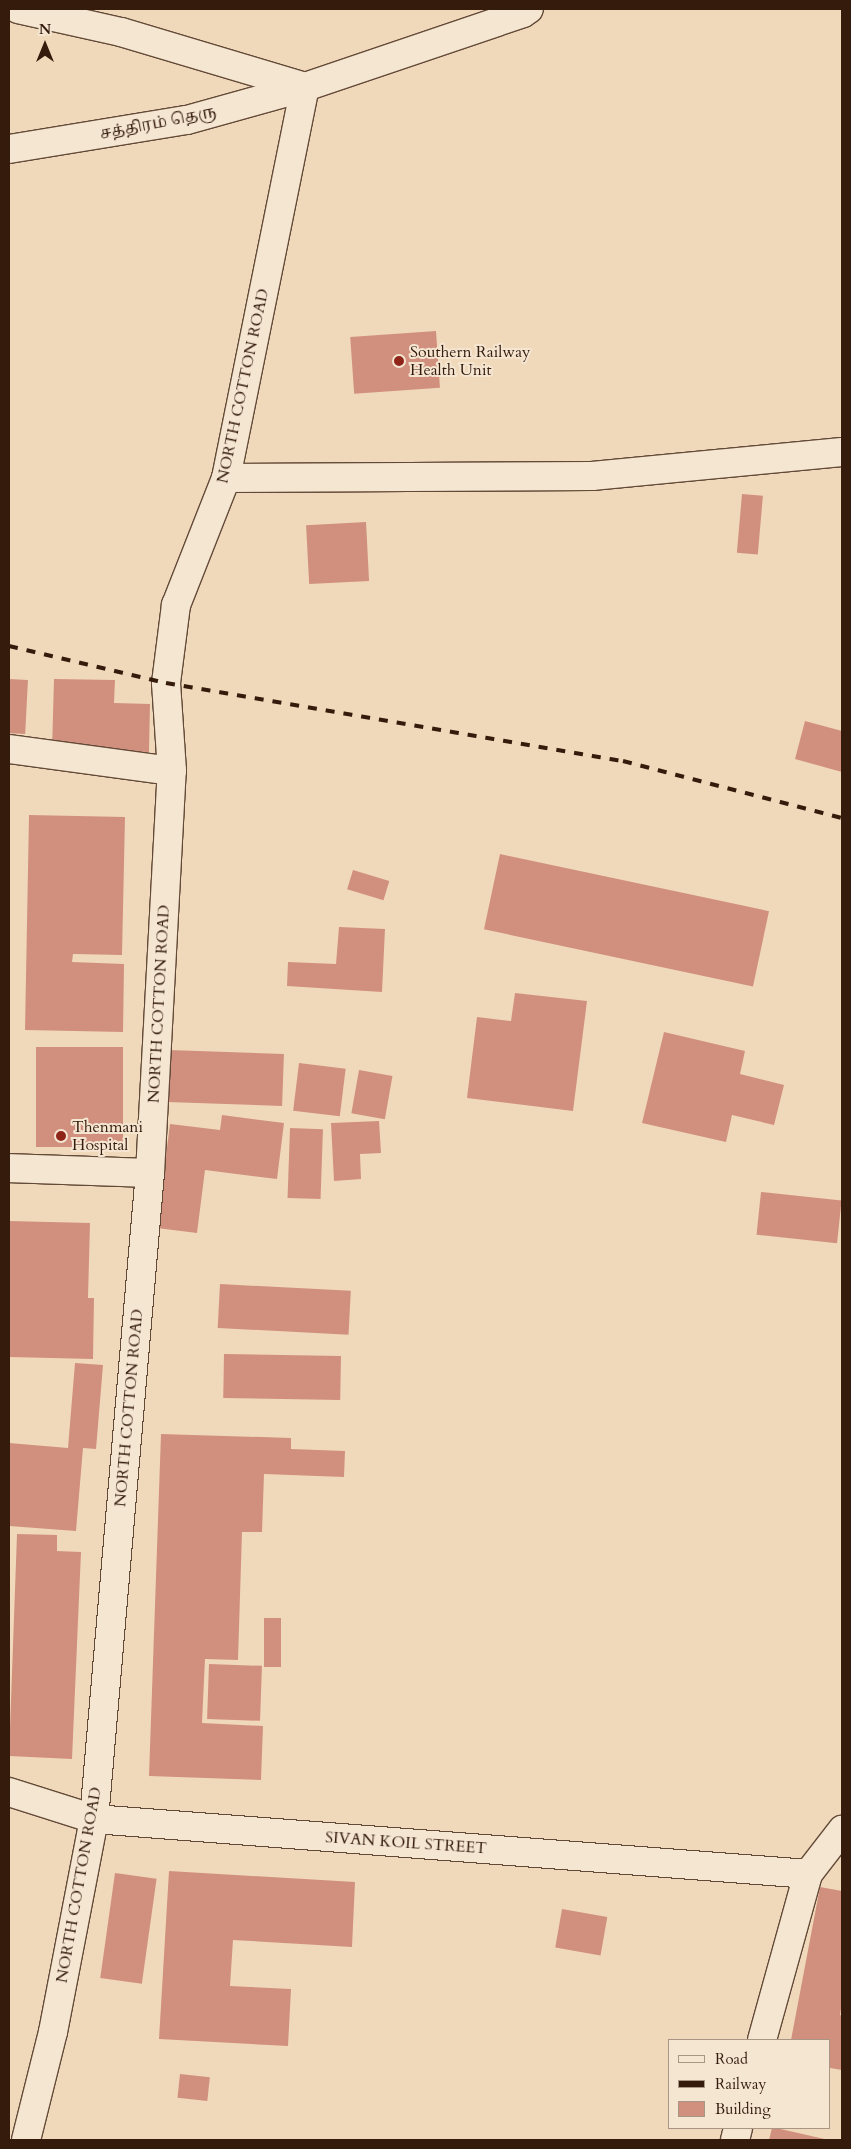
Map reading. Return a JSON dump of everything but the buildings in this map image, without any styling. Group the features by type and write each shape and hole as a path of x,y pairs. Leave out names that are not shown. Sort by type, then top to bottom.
{"street":[{"path":"18,9 121,32 305,87"},
{"name":"சத்திரம் தெரு","path":"9,150 187,120 305,87 523,13 529,9"},
{"name":"NORTH COTTON ROAD","path":"26,2140 53,2032 94,1819 150,1173 172,771 166,683 176,605 226,478 305,87"},
{"path":"226,478 592,476 842,452"},
{"path":"9,749 172,771"},
{"path":"9,1168 150,1173"},
{"name":"SIVAN KOIL STREET","path":"9,1792 94,1819 808,1874"},
{"path":"762,2039 808,1874 842,1830"}],"railway":[{"path":"9,646 166,683 623,761 842,818"}],"place":[{"name":"Southern Railway Health Unit","path":"399,361"},
{"name":"Thenmani Hospital","path":"61,1136"}]}
